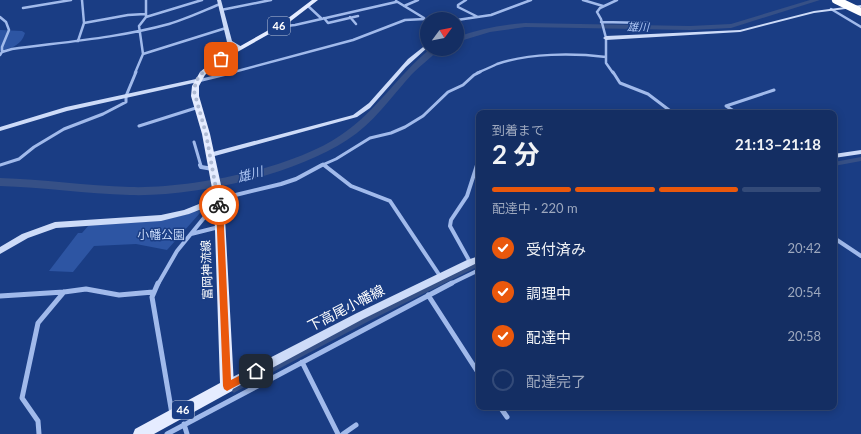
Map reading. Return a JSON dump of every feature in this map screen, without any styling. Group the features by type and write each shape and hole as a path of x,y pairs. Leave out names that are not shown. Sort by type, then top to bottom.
{"highway":[{"path":"836,0 861,9"},
{"path":"842,0 861,9"}],"main road":[{"name":"46","path":"196,81 210,66 277,27 315,0"},
{"name":"富岡神流線","path":"196,81 194,91 211,155 220,227 227,386"},
{"name":"46","path":"140,434 227,386"}],"street":[{"path":"23,8 71,0"},
{"path":"78,41 84,23 82,0"},
{"path":"0,166 18,160 34,146 64,129 103,114 126,102 126,96 142,54 139,26 146,16 146,0"},
{"path":"84,23 128,15 146,16 202,0"},
{"path":"222,10 271,0"},
{"path":"277,27 286,27 347,14 400,0"},
{"path":"404,6 418,0"},
{"path":"466,0 458,5 458,7 478,17"},
{"path":"464,19 491,15 531,0"},
{"path":"583,0 603,6"},
{"path":"617,0 603,6 597,12 605,35 606,63 620,83 648,94 669,110"},
{"path":"395,1 420,15"},
{"path":"1,54 12,49 90,40 169,24 219,2 230,42 240,48"},
{"path":"308,6 328,23 358,16"},
{"path":"605,35 740,31 800,15 831,9 861,9"},
{"path":"831,9 861,26"},
{"path":"347,14 356,24"},
{"path":"0,17 8,22 9,26 8,36 2,46 1,54"},
{"path":"0,129 66,109 262,66 353,40 405,20 420,19"},
{"path":"602,23 648,22"},
{"path":"142,54 226,28"},
{"path":"211,155 355,116 368,109 403,68 420,51"},
{"path":"0,251 25,236 55,225 160,218 186,212 216,200 296,179 323,164 336,159 370,138 391,133 405,127 423,116 448,92 463,85 474,75 498,64 533,57 580,54 606,57"},
{"path":"732,110 726,106 774,90"},
{"path":"139,126 199,107"},
{"path":"194,142 201,167 214,172"},
{"path":"837,156 861,152"},
{"path":"323,164 350,186 390,202 440,276"},
{"path":"474,260 452,232 450,226 451,220 467,196 476,169"},
{"path":"172,416 155,319 152,297 153,292 178,251 216,200"},
{"path":"190,234 220,227"},
{"path":"837,240 861,256"},
{"name":"下高尾小幡線","path":"227,386 474,260"},
{"path":"167,434 428,295 476,271"},
{"path":"0,296 64,292 86,289 119,295 153,292"},
{"path":"39,434 38,421 22,398 38,323 64,292"},
{"path":"428,295 476,369"},
{"path":"302,362 338,434"},
{"path":"502,410 507,417"},
{"path":"184,424 187,434"},
{"path":"343,434 356,425"}],"green space":[{"path":"0,30 22,31 25,33 18,44 0,51"},
{"name":"小幡公園","path":"201,210 167,250 136,244 94,246 73,272 49,271 78,233 82,233 89,225 159,220 173,218"}],"waterway":[{"name":"雄川","path":"464,38 490,30 525,25 690,28 731,26 817,0"},
{"name":"雄川","path":"0,182 32,183 130,191 154,191 211,184 270,169 323,150 344,138 357,128 411,70 427,56"},
{"path":"837,163 861,159"},
{"path":"234,388 366,318 476,264"}],"way so far":[{"path":"219,205 206,134 194,91 196,81 203,72 221,59"}],"route":[{"path":"219,205 227,386 256,371"}]}
